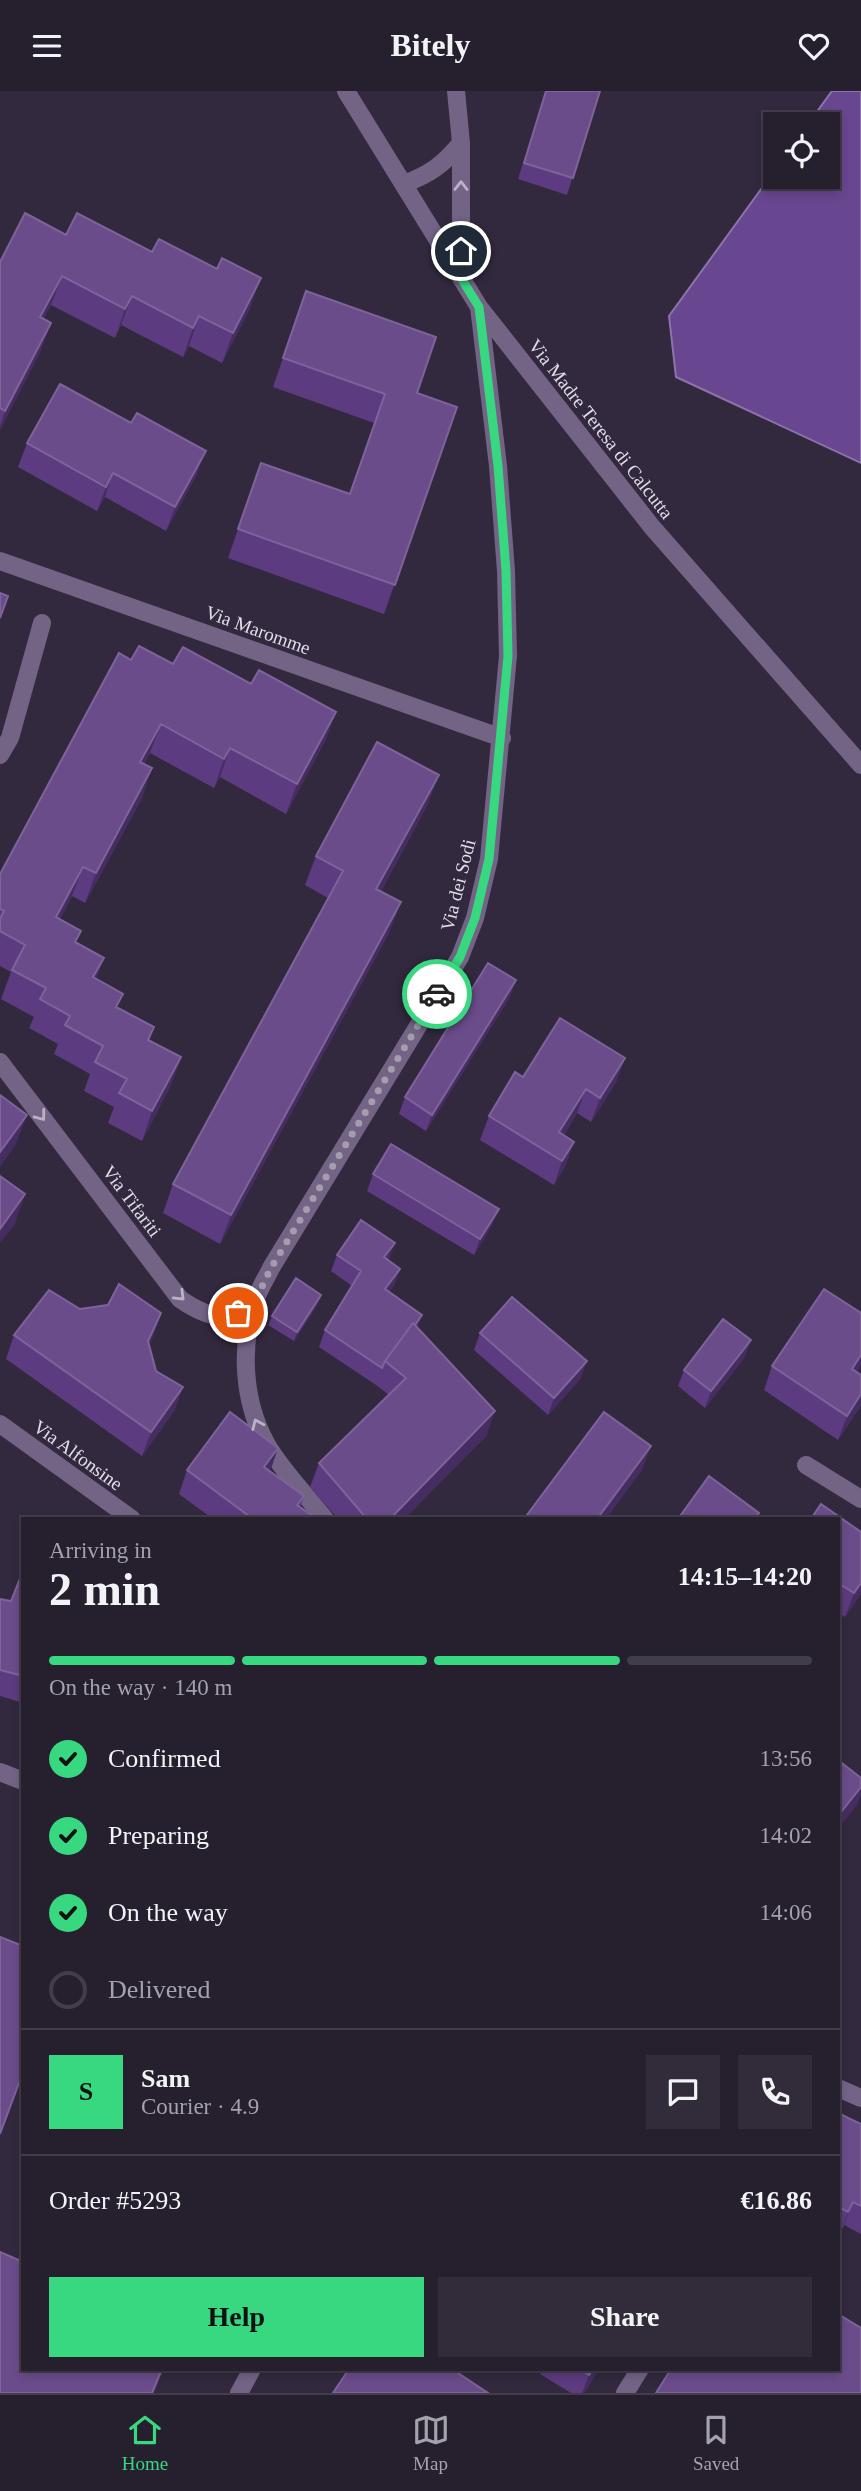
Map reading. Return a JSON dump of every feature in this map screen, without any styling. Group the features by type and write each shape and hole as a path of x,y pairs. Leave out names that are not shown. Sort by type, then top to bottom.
{"street":[{"name":"Via Madre Teresa di Calcutta","path":"346,91 479,307 652,527 861,765"},
{"path":"456,91 461,143 461,278"},
{"path":"404,184 425,176 446,162 461,143"},
{"name":"Via dei Sodi","path":"323,1517 266,1444 252,1411 246,1376 248,1334 255,1301 271,1268 460,957 475,918 489,859 508,656 506,571 498,466 479,307"},
{"name":"Via Maromme","path":"0,561 502,738"},
{"path":"0,755 10,738 42,623"},
{"name":"Via Tifariti","path":"0,1062 180,1299 198,1312 219,1317 238,1313 255,1301"},
{"name":"Via Alfonsine","path":"0,1424 129,1517"},
{"path":"806,1465 861,1499"},
{"path":"0,1772 21,1780"},
{"path":"840,2089 861,2098"},
{"path":"239,2393 251,2371"},
{"path":"625,2393 639,2371"}],"shaded area":[{"path":"832,91 861,91 861,463 676,377 669,316 763,187 763,189 840,189 840,112 817,112"}],"building":[{"path":"546,91 600,91 573,178 524,163"},
{"path":"25,213 66,235 77,213 152,252 159,239 217,269 222,258 261,278 233,333 199,316 193,328 132,296 125,309 62,276 40,317 51,323 5,411 0,408 0,262"},
{"path":"306,291 436,337 417,393 457,407 395,585 238,529 261,463 350,494 385,394 283,358"},
{"path":"60,384 131,423 137,413 206,451 175,507 113,473 106,487 27,443"},
{"path":"0,593 8,596 0,618"},
{"path":"139,646 173,664 183,647 251,684 259,670 336,712 297,784 230,748 224,759 161,724 140,762 152,768 96,873 83,867 56,917 81,931 75,942 104,958 93,977 123,994 116,1007 154,1027 148,1040 181,1057 152,1111 119,1093 127,1079 95,1062 103,1046 65,1025 70,1016 40,999 46,988 12,970 25,945 0,931 0,919 4,911 0,909 0,874 119,653 131,660"},
{"path":"377,742 439,775 376,889 401,902 231,1215 173,1184 343,871 316,856"},
{"path":"488,963 516,980 432,1115 405,1097"},
{"path":"560,1018 625,1058 600,1098 586,1089 559,1132 574,1142 562,1161 489,1116 515,1072 523,1077"},
{"path":"0,1095 27,1115 0,1152"},
{"path":"391,1144 499,1209 480,1239 373,1174"},
{"path":"0,1176 25,1194 0,1229"},
{"path":"361,1220 395,1243 384,1257 400,1269 385,1289 422,1315 415,1325 413,1323 382,1368 325,1330 361,1271 337,1255"},
{"path":"296,1278 321,1295 297,1332 272,1316"},
{"path":"119,1284 161,1313 148,1341 156,1371 183,1387 151,1432 14,1335 49,1290 80,1309 108,1305"},
{"path":"824,1289 861,1313 861,1355 852,1369 861,1375 861,1394 847,1416 772,1366"},
{"path":"512,1297 587,1361 554,1398 480,1333"},
{"path":"723,1319 751,1340 711,1391 684,1370"},
{"path":"413,1323 495,1411 392,1517 365,1517 319,1463 406,1378 385,1361"},
{"path":"230,1412 278,1448 264,1467 304,1496 297,1505 314,1517 250,1517 187,1470"},
{"path":"604,1412 651,1446 598,1517 525,1517"},
{"path":"709,1476 759,1513 756,1517 679,1517"},
{"path":"821,1504 840,1517 812,1517"},
{"path":"840,1517 861,1532 861,1583 854,1593 840,1584"},
{"path":"21,1576 21,1675 0,1670 0,1599 11,1601"},
{"path":"840,1762 861,1778 861,1787 840,1813"},
{"path":"0,1937 21,1945 21,2077 0,2134"},
{"path":"840,2114 861,2124 861,2206 853,2202 848,2212 840,2208"},
{"path":"0,2252 21,2261 21,2371 161,2371 152,2393 0,2393"},
{"path":"840,2315 861,2328 861,2393 656,2393 670,2371 840,2371"},
{"path":"348,2371 455,2371 488,2393 333,2393"}],"way so far":[{"path":"238,1313 255,1301 271,1268 437,994"}],"route":[{"path":"437,994 460,957 475,918 489,859 508,656 506,571 498,466 479,307 461,278 461,251"}]}
